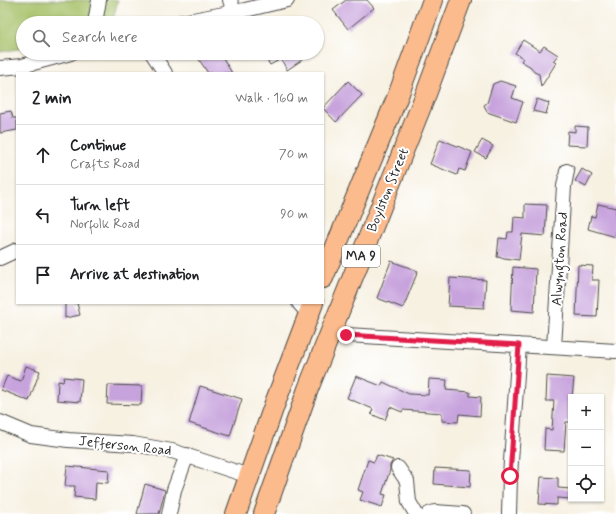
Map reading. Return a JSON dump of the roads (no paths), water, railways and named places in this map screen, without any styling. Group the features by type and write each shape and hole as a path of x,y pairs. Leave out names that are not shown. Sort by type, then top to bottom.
{"highway":[{"name":"Boylston Street","path":"324,276 399,93 433,0"},
{"name":"Boylston Street","path":"264,514 295,424 426,94 461,0"},
{"path":"236,514 307,306"}],"street":[{"path":"96,16 99,0"},
{"path":"200,16 232,6 287,0"},
{"path":"0,68 22,66 45,60"},
{"path":"157,60 164,72"},
{"name":"Alwyngton Road","path":"554,347 566,171"},
{"path":"0,258 16,250"},
{"path":"330,334 616,351"},
{"path":"509,514 510,476 519,345"},
{"name":"Jefferson Road","path":"0,422 31,435 68,440 132,444 172,451 249,476"},
{"path":"169,514 174,490 187,455"},
{"path":"398,468 407,480 409,502 416,514"},
{"path":"429,514 435,512 463,514"}]}
